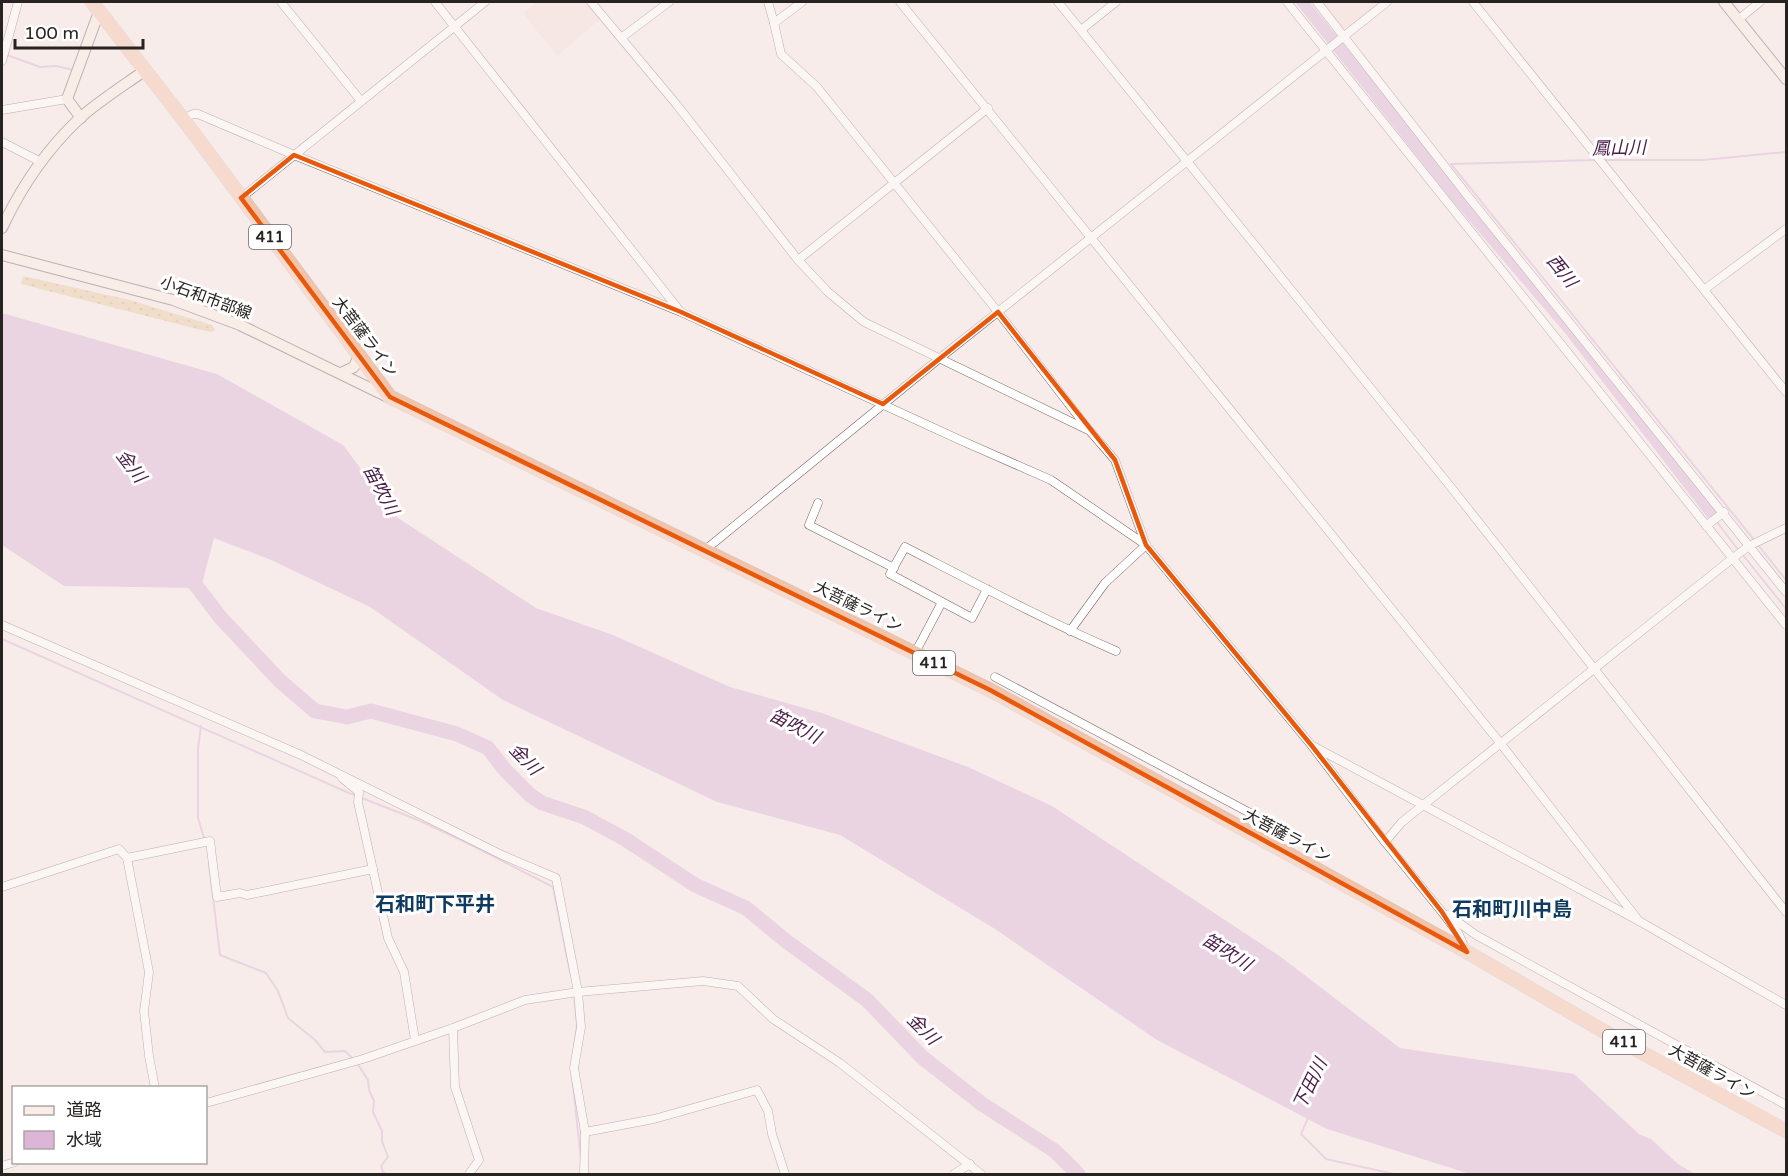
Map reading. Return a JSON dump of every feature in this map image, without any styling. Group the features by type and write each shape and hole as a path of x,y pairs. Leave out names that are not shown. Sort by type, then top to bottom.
{"highway":[{"name":"411","path":"95,7 144,71"},
{"name":"大菩薩ライン","path":"144,71 183,119 390,397 990,690 1467,952 1617,1039 1785,1129"}],"main road":[{"path":"1725,2 1786,79"},
{"path":"81,118 67,99 95,7"},
{"path":"2,228 10,209 41,162 81,118 144,71"},
{"name":"小石和市部線","path":"2,255 173,300 240,325 390,397"},
{"path":"341,373 354,367 359,355"}],"street":[{"path":"2,59 18,2"},
{"path":"281,2 361,101"},
{"path":"435,2 681,312"},
{"path":"241,198 485,2"},
{"path":"591,2 677,105 798,260 828,292 864,322 1089,430"},
{"path":"621,38 669,2"},
{"path":"768,2 781,54 817,87 1115,460 1146,545"},
{"path":"774,23 802,2"},
{"path":"900,2 1501,744 1639,921"},
{"path":"1058,2 1454,491 1786,912"},
{"path":"1081,30 1116,2"},
{"path":"1287,2 1735,557 1786,625"},
{"path":"1317,2 1438,158 1786,592"},
{"path":"705,550 940,358 1388,2"},
{"path":"1473,2 1786,392"},
{"path":"1739,19 1760,2"},
{"path":"2,110 67,99"},
{"path":"798,260 988,108"},
{"path":"183,119 198,114 681,312 1051,480 1146,545 1312,746 1458,933 1467,952"},
{"path":"2,142 41,162"},
{"path":"1705,289 1786,229"},
{"path":"818,503 809,525 894,567"},
{"path":"1708,524 1722,513"},
{"path":"1385,842 1402,822 1735,557 1750,546 1786,528"},
{"path":"1070,631 1106,583 1146,545"},
{"path":"987,589 972,618 890,574 905,547 1070,631 1116,651"},
{"path":"915,653 942,602"},
{"path":"2,625 334,771 502,855 556,878 581,1027 574,1068 585,1132 584,1174"},
{"path":"995,677 1250,813"},
{"path":"1060,729 1069,716"},
{"path":"1312,746 1639,921 1786,1005"},
{"path":"334,771 359,792 358,802 388,938 405,972 415,1040"},
{"path":"127,858 210,841 217,897 240,893 246,895 373,869"},
{"path":"2,887 119,849 127,858 150,972 144,1011 155,1086"},
{"path":"1442,912 1476,935 1786,1105"},
{"path":"207,1102 358,1060 453,1028 525,1000 575,992 703,981 738,986 773,1019 840,1063 981,1174"},
{"path":"453,1028 455,1087 479,1160 469,1174"},
{"path":"585,1132 654,1119 757,1090 768,1111 772,1134 785,1174"},
{"path":"954,1174 970,1164"}],"highlighted area":[{"path":"294,155 681,312 883,404 998,312 1115,460 1146,545 1312,746 1442,912 1467,952 990,690 390,397 241,198"}],"shaded area":[{"path":"538,2 585,2 599,20 557,56 523,13"},
{"path":"1319,2 1381,2 1345,30 1341,29"},
{"path":"23,276 130,300 212,325 215,330 212,332 201,330 21,284"}],"water":[{"path":"1295,2 1310,2 1719,513 1710,521 1565,333 1449,197"},
{"name":"笛吹川","path":"2,313 217,374 343,445 398,518 536,608 613,635 730,687 822,713 968,767 1052,806 1281,957 1400,1048 1574,1074 1639,1134 1651,1139 1678,1164 1695,1174 1470,1174 1327,1129 1157,1040 995,929 840,835 717,802 503,700 370,607 271,560 214,538 201,588 64,586 2,545"}],"waterway":[{"path":"7,55 40,67 56,66 74,70"},
{"name":"鳳山川","path":"1601,160 1703,160 1786,152"},
{"name":"鳳山川","path":"1451,164 1595,160"},
{"name":"西川","path":"1451,164 1755,541"},
{"path":"1717,522 1739,551"},
{"name":"西川","path":"1758,545 1786,580"},
{"path":"1743,555 1786,609"},
{"name":"金川","path":"185,571 220,617 280,681 315,711 347,717 371,711 457,734 488,748 505,770 530,795 542,803 584,817 625,839 695,885 746,908 786,941 867,1000 923,1058 982,1104 1055,1151 1078,1174"},
{"path":"2,639 349,793 418,820 553,887 570,972"},
{"path":"201,726 198,749 198,818 205,841"},
{"path":"209,864 220,955 266,973 278,991 288,1018 315,1040 325,1052 345,1051 353,1059"},
{"path":"574,995 577,1025 574,1046"},
{"path":"357,1063 368,1080 374,1101 373,1112 382,1131 382,1141 388,1157 381,1166 386,1174"},
{"path":"572,1076 581,1160"},
{"name":"下田川","path":"1308,1118 1301,1134 1326,1159 1394,1174"}],"district":[{"name":"石和町下平井","path":"435,905"},
{"name":"石和町川中島","path":"1512,910"}]}
